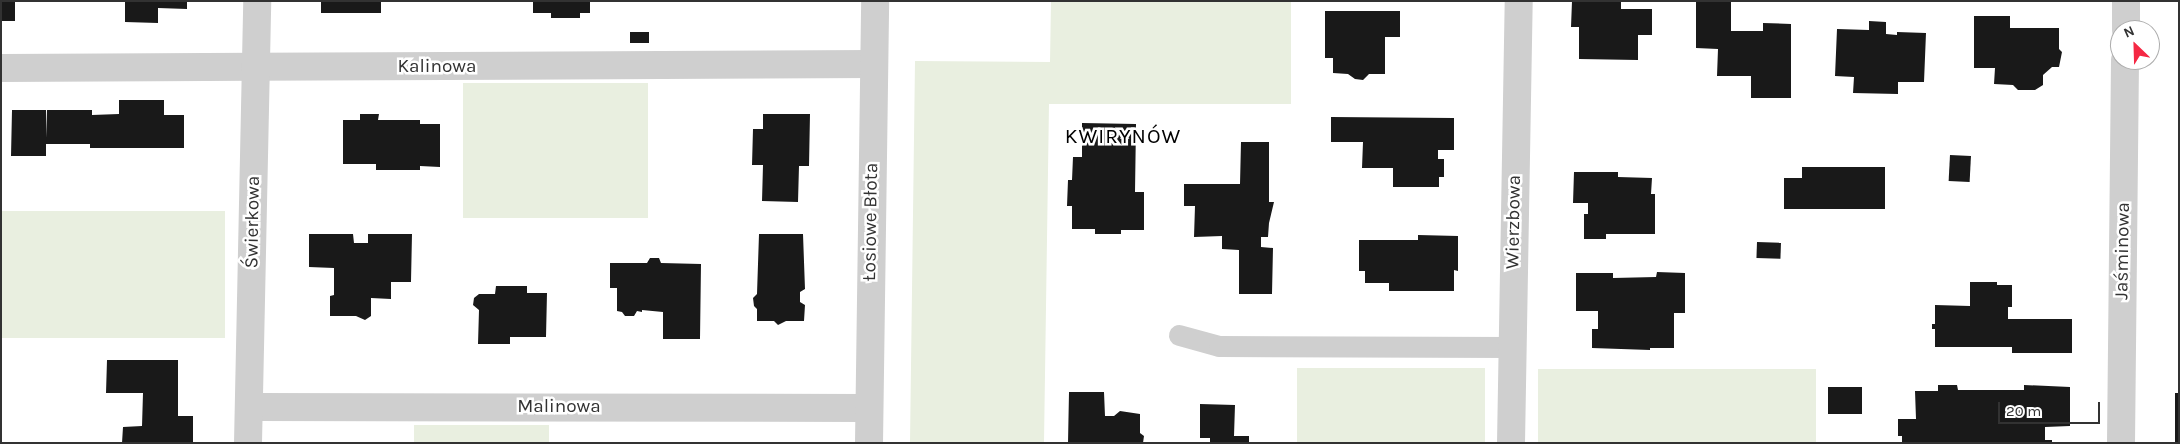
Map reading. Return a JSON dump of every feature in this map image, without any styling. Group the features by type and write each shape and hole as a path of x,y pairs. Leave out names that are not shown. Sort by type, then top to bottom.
{"street":[{"name":"Świerkowa","path":"248,443 257,1"},
{"name":"Łosiowe Błota","path":"869,443 875,1"},
{"name":"Wierzbowa","path":"1511,443 1518,1"},
{"path":"2126,1 2126,20"},
{"name":"Kalinowa","path":"1,68 873,64"},
{"name":"Jaśminowa","path":"2121,443 2125,70"},
{"name":"Malinowa","path":"248,407 869,408"}],"lane":[{"path":"1179,335 1219,346 1512,348"}],"green space":[{"path":"1051,1 1291,1 1291,104 1049,104 1044,443 910,443 915,61 1050,62"},
{"path":"463,83 648,83 648,218 463,218"},
{"path":"1,211 225,211 225,338 1,338"},
{"path":"1297,368 1485,368 1485,443 1297,443"},
{"path":"1538,369 1816,369 1816,443 1538,443"},
{"path":"414,425 549,425 549,443 414,443"}],"building":[{"path":"1,1 15,1 15,21 1,21"},
{"path":"125,1 187,1 187,9 158,8 158,23 125,22"},
{"path":"321,1 381,1 381,13 321,13"},
{"path":"533,1 590,1 590,13 580,13 580,18 551,18 551,13 533,13"},
{"path":"1572,1 1621,1 1621,9 1652,9 1652,35 1638,35 1638,60 1579,59 1579,27 1571,27"},
{"path":"1696,1 1731,1 1731,31 1763,31 1763,23 1791,24 1791,98 1751,98 1751,76 1717,76 1718,49 1696,48"},
{"path":"1325,11 1400,11 1400,37 1385,37 1385,74 1369,74 1363,80 1355,79 1348,74 1333,73 1333,58 1325,58"},
{"path":"1974,16 2010,16 2010,28 2059,28 2059,49 2062,52 2059,67 2052,67 2043,75 2043,85 2035,90 2018,90 2013,85 1994,84 1995,68 1974,68"},
{"path":"1869,21 1886,22 1886,34 1897,35 1897,32 1926,33 1924,82 1898,82 1898,94 1853,93 1854,77 1835,76 1837,29 1869,30"},
{"path":"630,32 649,32 649,43 630,43"},
{"path":"119,100 164,100 164,115 184,115 184,148 90,148 90,144 46,144 46,156 11,156 12,110 46,110 47,138 47,110 92,110 92,115 119,114"},
{"path":"360,114 379,114 378,120 420,120 420,124 440,124 440,167 420,166 420,170 376,170 376,164 343,164 343,120 360,120"},
{"path":"763,114 810,114 809,166 799,166 798,202 762,201 763,165 752,165 753,129 763,129"},
{"path":"1331,117 1454,118 1454,150 1438,150 1438,159 1444,159 1444,177 1439,177 1439,187 1393,187 1393,168 1362,168 1363,142 1331,142"},
{"path":"1082,123 1136,124 1135,192 1144,192 1144,230 1121,230 1121,234 1095,234 1095,229 1072,229 1072,206 1067,206 1068,180 1072,180 1073,157 1082,157"},
{"path":"1241,142 1269,142 1269,202 1274,202 1268,237 1261,237 1261,247 1273,248 1272,294 1239,294 1239,250 1222,249 1222,236 1194,237 1195,206 1184,206 1184,184 1240,184"},
{"path":"1950,155 1971,156 1970,182 1949,181"},
{"path":"1802,167 1885,167 1885,209 1784,209 1784,178 1802,178"},
{"path":"1574,172 1618,172 1618,177 1652,178 1651,194 1655,194 1655,234 1606,234 1606,239 1584,239 1584,214 1588,214 1588,203 1573,203"},
{"path":"309,234 353,234 354,243 368,243 368,234 412,234 411,282 391,282 391,299 371,298 371,316 365,320 356,316 330,316 330,296 334,295 334,268 309,267"},
{"path":"759,234 803,234 805,289 800,292 800,302 805,305 804,321 786,321 778,325 774,321 757,321 757,309 754,306 753,298 757,294"},
{"path":"1418,235 1458,236 1458,271 1454,270 1454,291 1389,291 1389,283 1365,283 1365,271 1359,271 1359,240 1418,240"},
{"path":"1757,242 1781,243 1780,259 1756,258"},
{"path":"650,258 659,258 661,263 701,264 700,339 663,339 663,312 642,310 642,312 637,311 634,316 625,316 622,312 617,311 617,288 610,288 610,263 647,263"},
{"path":"1657,272 1685,273 1685,313 1674,313 1674,348 1650,348 1650,350 1592,348 1592,329 1598,329 1598,311 1576,311 1576,273 1613,273 1613,278 1656,277"},
{"path":"1970,282 1997,282 1997,285 2012,285 2012,307 2008,307 2008,319 2072,319 2072,353 2012,353 2012,347 1935,347 1935,329 1932,329 1932,324 1935,324 1935,305 1970,306"},
{"path":"496,286 527,286 527,293 547,293 546,337 510,337 510,344 478,344 479,310 473,305 474,298 479,294 495,294"},
{"path":"107,360 178,360 178,416 193,416 193,443 122,443 123,427 142,426 143,393 106,393"},
{"path":"1938,385 1957,385 1958,390 2024,390 2024,385 2070,387 2070,426 2045,427 2045,440 2052,440 2052,443 1902,443 1902,436 1898,436 1898,419 1916,419 1915,391 1938,391"},
{"path":"1828,387 1862,387 1862,414 1828,414"},
{"path":"1069,392 1104,392 1105,416 1114,416 1120,411 1140,414 1140,433 1144,436 1143,443 1068,443"},
{"path":"2175,393 2179,393 2179,443 2175,443"},
{"path":"1200,404 1235,405 1234,436 1249,436 1249,443 1210,443 1210,438 1200,438"}],"district":[{"name":"KWIRYNÓW","path":"1123,136"}]}
